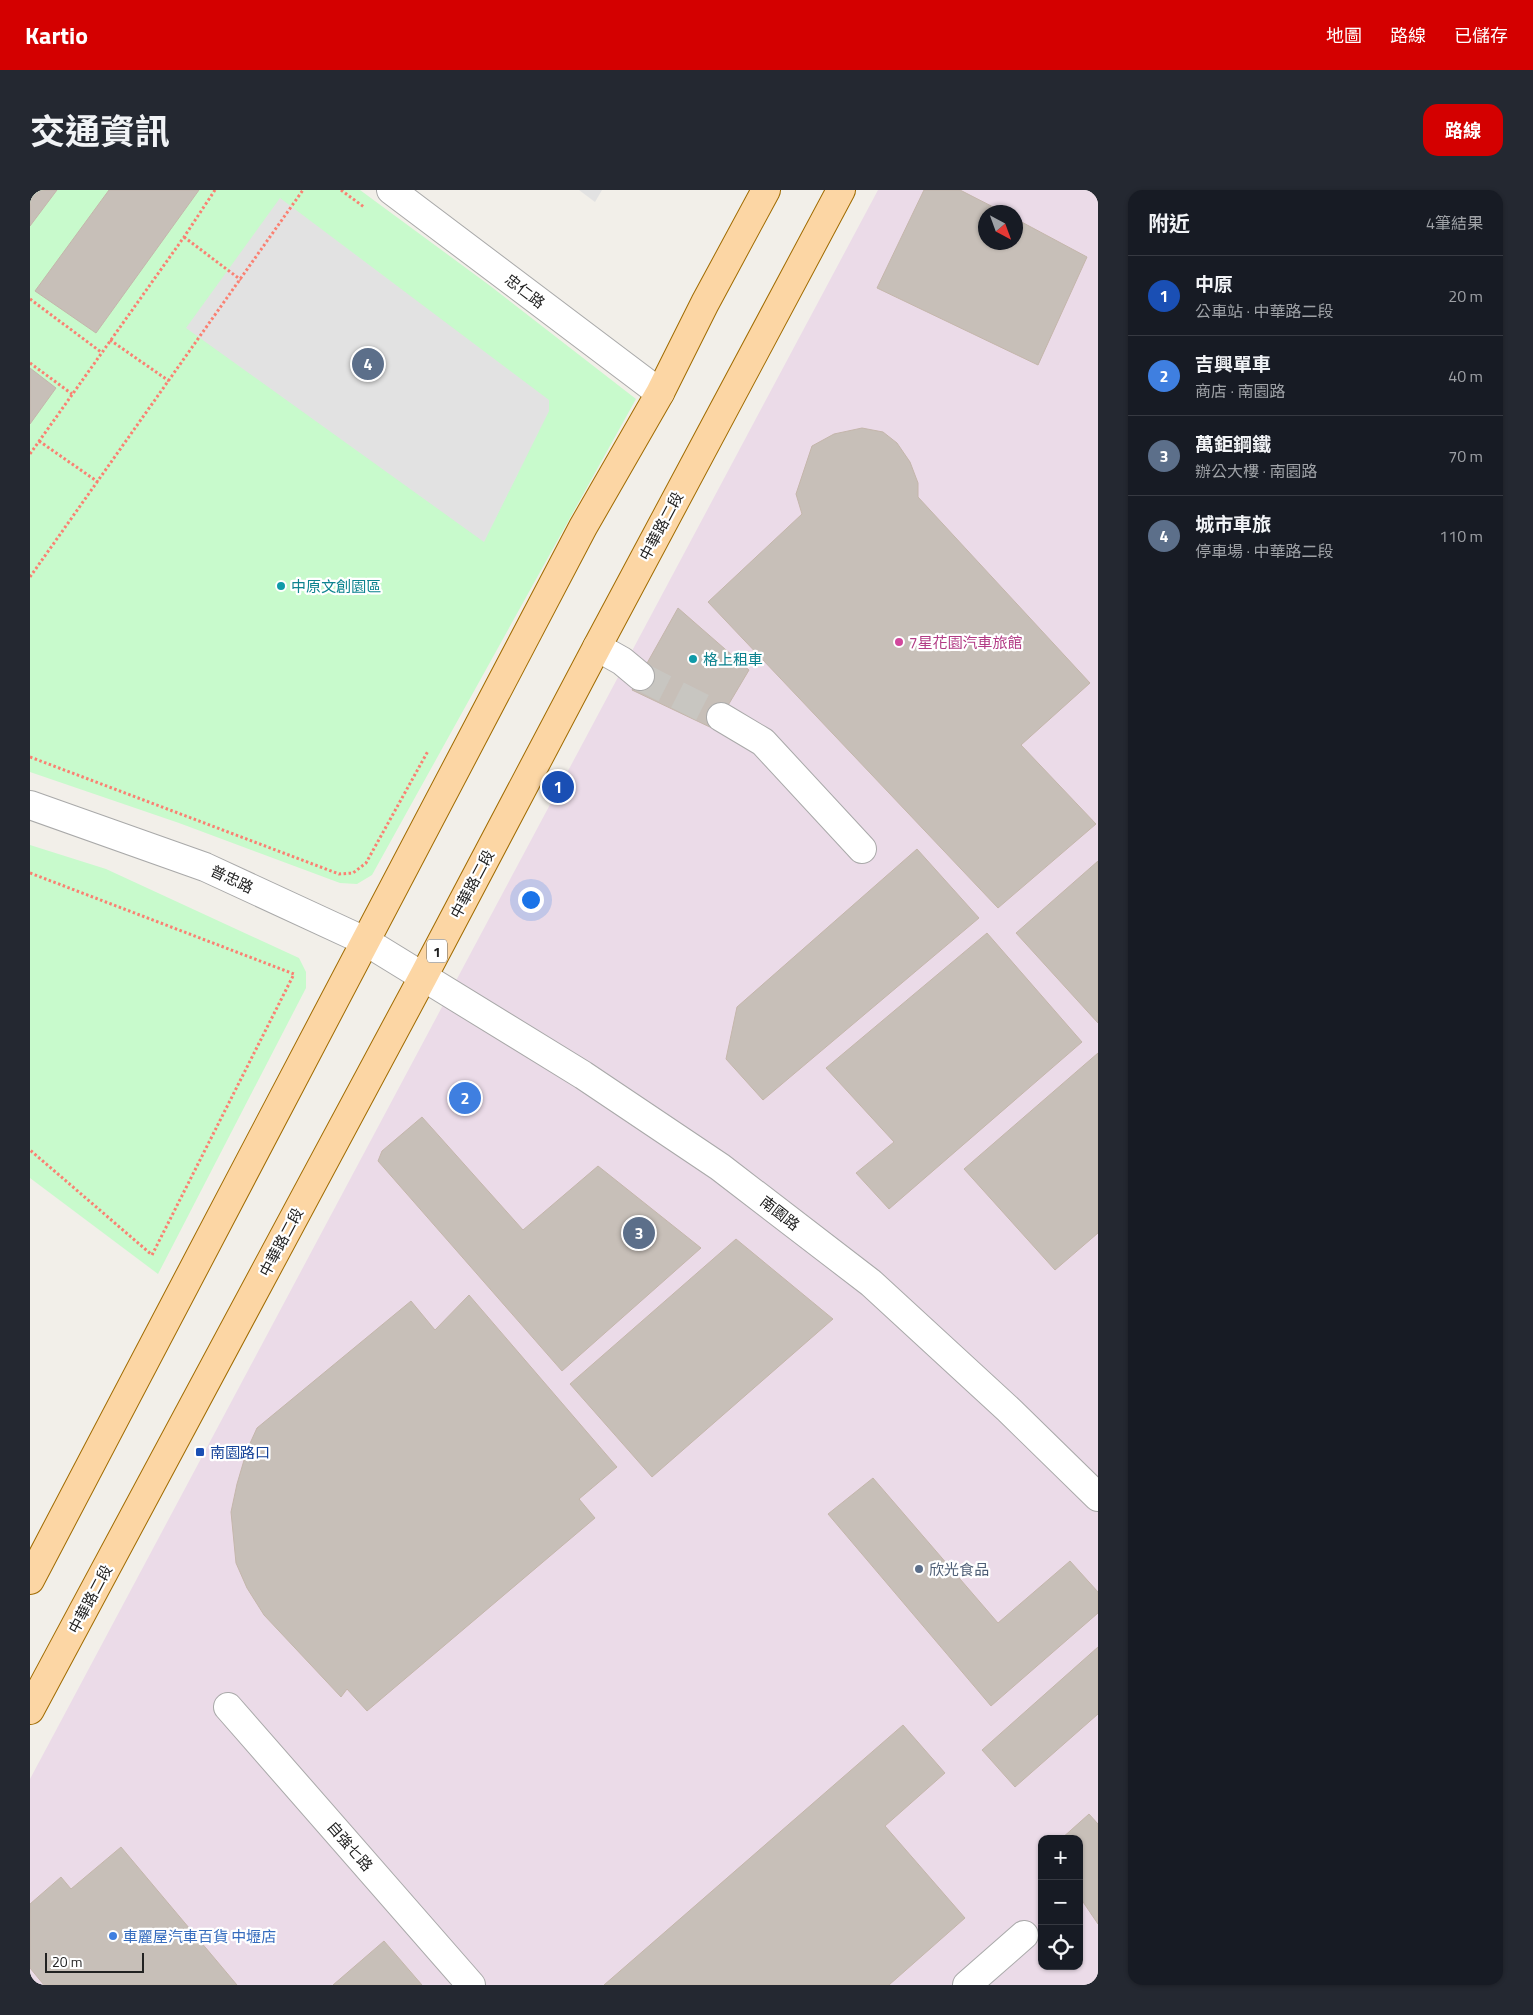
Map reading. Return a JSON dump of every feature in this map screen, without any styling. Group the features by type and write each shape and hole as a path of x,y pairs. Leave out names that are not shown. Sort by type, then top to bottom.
{"main road":[{"path":"30,1580 583,528 660,393 766,190"},
{"name":"中華路二段","path":"30,1710 423,977 841,190"}],"street":[{"name":"忠仁路","path":"391,190 660,393"},
{"path":"597,647 622,661 640,676"},
{"path":"721,717 763,742 862,849"},
{"name":"普忠路","path":"30,805 204,867 365,941 423,977"},
{"name":"南園路","path":"423,977 583,1075 720,1167 864,1278 1008,1410 1098,1497"},
{"name":"自強七路","path":"228,1706 471,1985"},
{"path":"967,1985 1024,1935"}],"path":[{"path":"30,454 184,237 215,190"},
{"path":"30,577 242,280 303,190"},
{"path":"341,190 365,208"},
{"path":"184,237 242,280"},
{"path":"30,299 101,352"},
{"path":"110,340 169,381"},
{"path":"30,363 72,394"},
{"path":"40,441 98,482"},
{"path":"30,757 339,874 353,873 366,863 428,750"},
{"path":"30,873 294,974 152,1255 30,1150"}],"shaded area":[{"path":"579,190 602,190 595,202"},
{"path":"878,190 1098,190 1098,1985 30,1985 30,1779"},
{"path":"280,198 549,400 549,411 484,542 186,328"}],"green space":[{"name":"中原文創園區","path":"30,190 360,190 489,285 636,399 372,875 357,884 340,883 179,823 30,772"},
{"path":"30,845 106,869 299,958 306,972 306,988 158,1274 30,1178"}],"building":[{"path":"30,190 57,190 30,226"},
{"path":"109,190 199,190 96,333 35,291"},
{"path":"924,190 960,190 989,205 978,205 978,250 1023,250 1023,223 1087,257 1038,365 877,288"},
{"path":"30,368 56,388 30,424"},
{"name":"7星花園汽車旅館","path":"862,428 883,432 897,443 910,462 918,483 918,497 1090,683 1021,745 1096,824 998,908 708,602 802,514 796,494 812,446 834,434"},
{"name":"格上租車","path":"678,608 749,670 714,729 632,690"},
{"path":"917,849 979,918 763,1100 726,1059 737,1007"},
{"path":"1098,861 1098,1023 1016,933"},
{"path":"987,933 1082,1042 889,1209 856,1173 894,1142 826,1068"},
{"path":"1098,1053 1098,1233 1055,1270 964,1169"},
{"path":"422,1117 523,1230 598,1166 701,1248 562,1371 378,1161 382,1151"},
{"path":"736,1239 833,1319 652,1477 570,1384"},
{"path":"469,1295 617,1467 579,1499 595,1518 367,1711 347,1689 341,1697 264,1615 247,1588 236,1563 231,1512 237,1484 247,1450 257,1428 411,1301 435,1330"},
{"path":"873,1478 998,1623 1070,1561 1098,1592 1098,1613 991,1706 828,1514"},
{"path":"1098,1647 1098,1714 1015,1787 982,1750"},
{"path":"903,1725 945,1773 885,1826 965,1918 889,1985 604,1985"},
{"path":"1089,1814 1098,1824 1098,1924 1083,1902 1083,1835 1065,1835"},
{"name":"車麗屋汽車百貨 中壢店","path":"121,1847 237,1985 44,1985 30,1968 30,1904 61,1877 71,1889"},
{"path":"384,1941 422,1985 333,1985"}],"tunnel":[{"path":"640,676 721,717"}],"place":[{"name":"城市車旅","path":"368,364"},
{"name":"中原文創園區","path":"281,586"},
{"name":"7星花園汽車旅館","path":"899,642"},
{"name":"格上租車","path":"693,659"},
{"name":"中原","path":"558,787"},
{"name":"吉興單車","path":"465,1098"},
{"name":"萬鉅鋼鐵","path":"639,1233"},
{"name":"南園路口","path":"200,1452"},
{"name":"欣光食品","path":"919,1569"},
{"name":"車麗屋汽車百貨 中壢店","path":"113,1936"}]}
